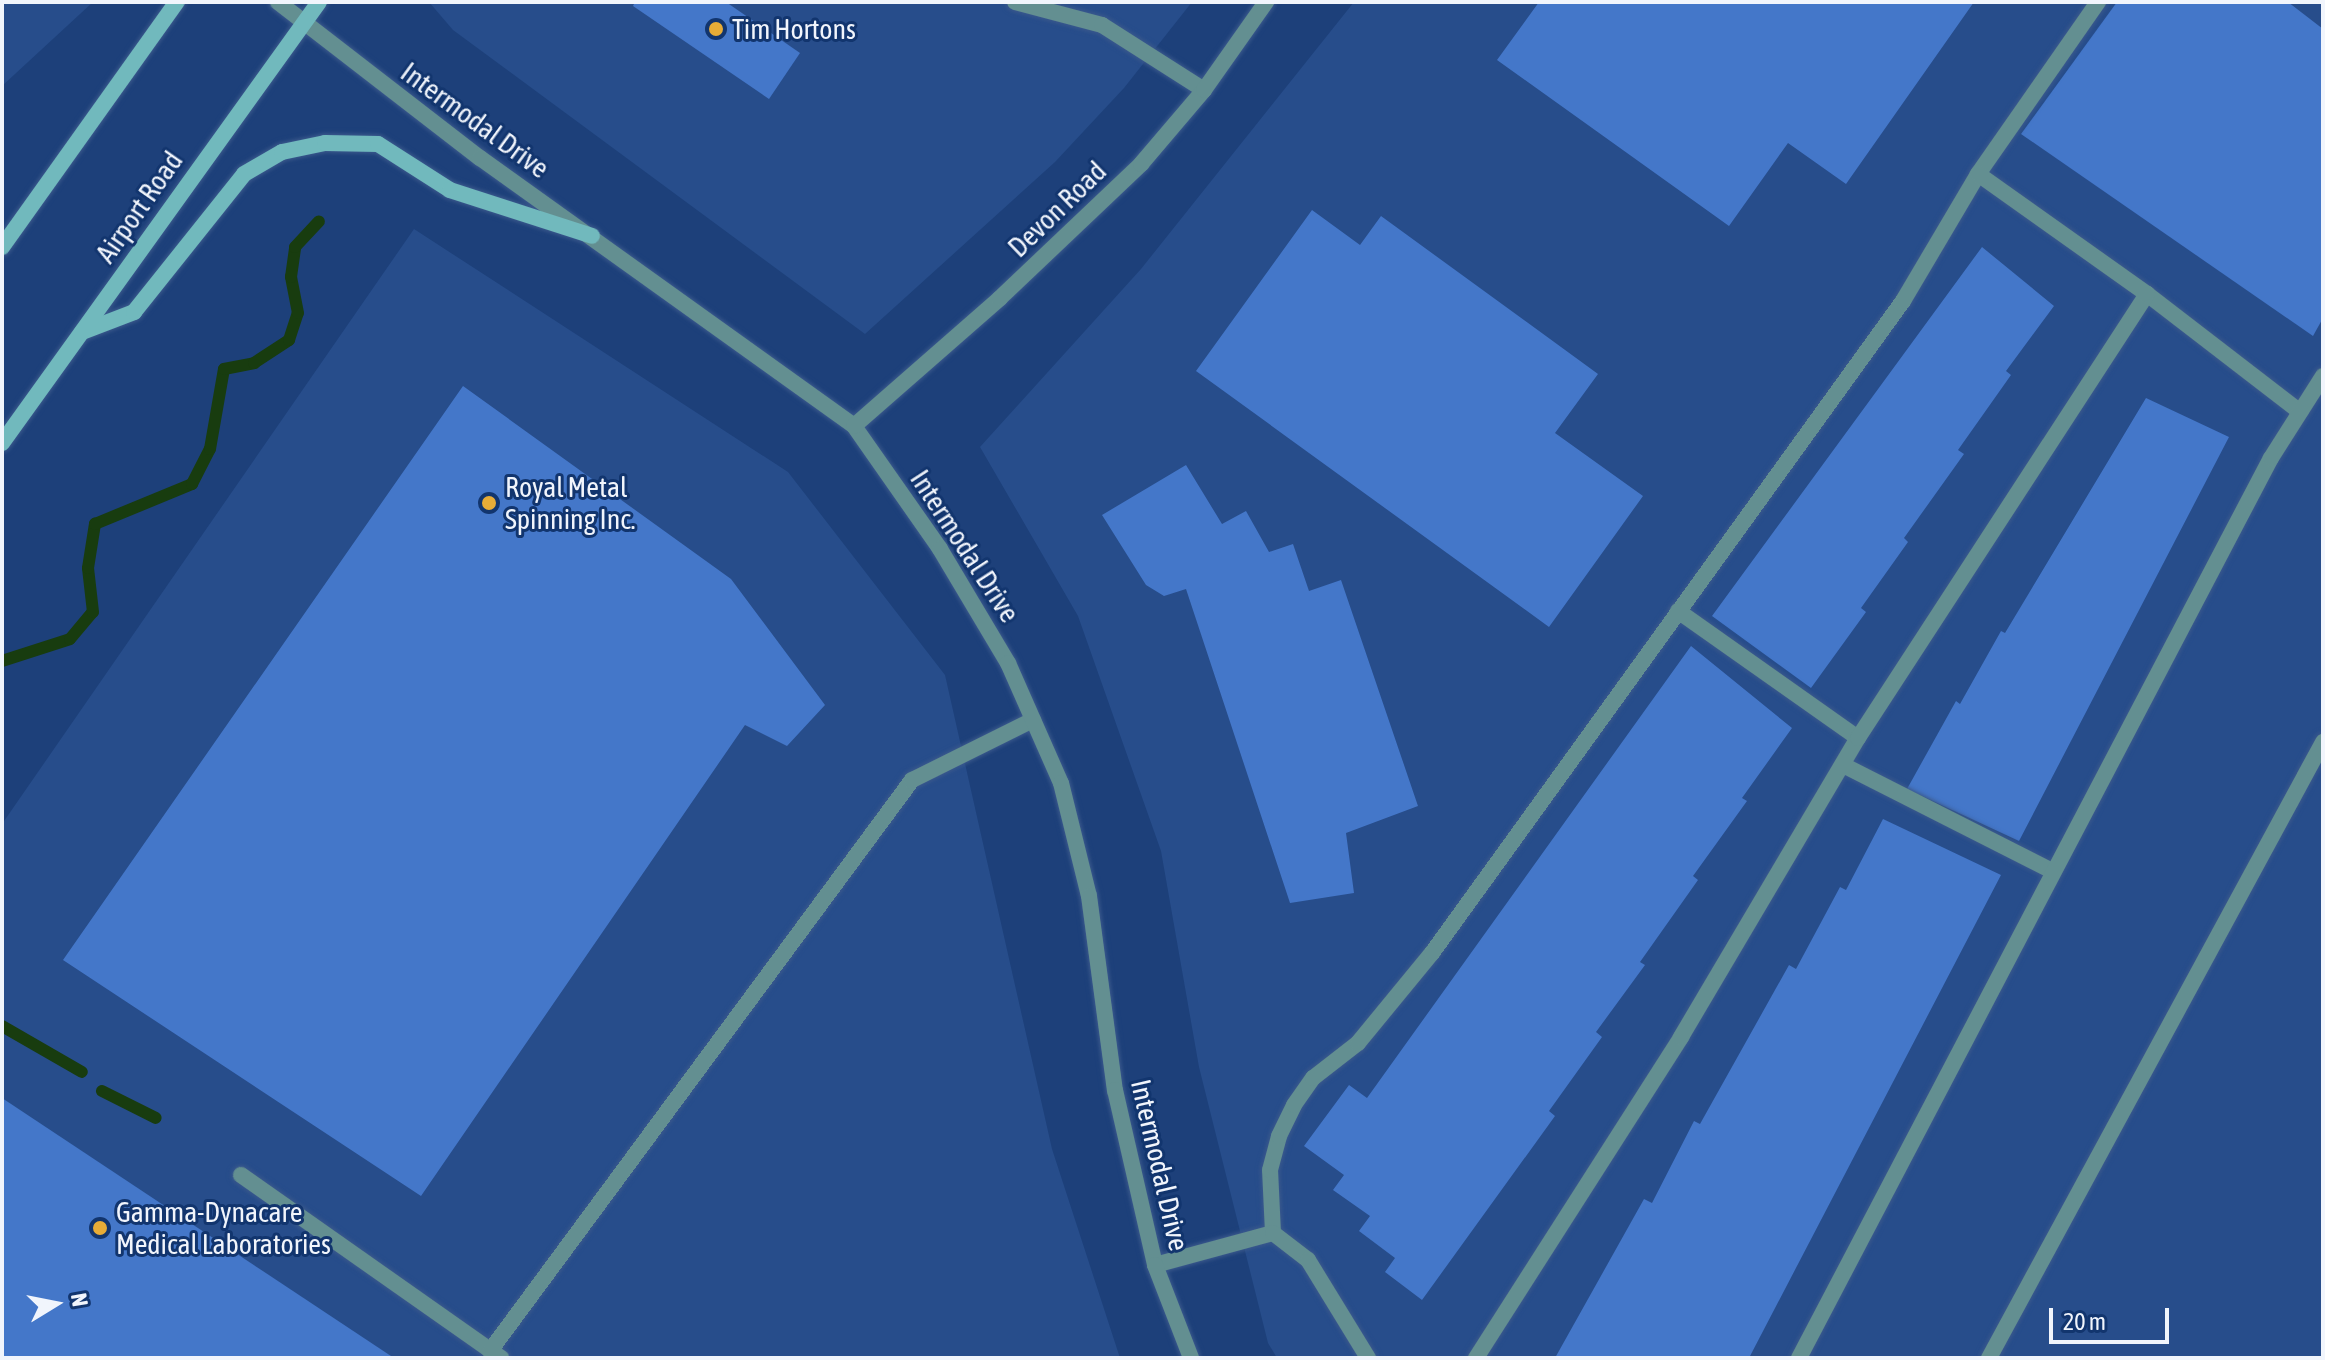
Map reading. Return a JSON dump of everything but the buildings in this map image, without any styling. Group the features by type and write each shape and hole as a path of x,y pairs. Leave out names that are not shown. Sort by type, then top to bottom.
{"main road":[{"path":"2,247 177,2"},
{"name":"Airport Road","path":"2,443 319,2"},
{"path":"82,332 134,312 244,174 282,152 325,143 378,144 450,190 592,236"}],"street":[{"name":"Intermodal Drive","path":"278,2 854,426 940,549 1008,663 1061,783 1089,896 1115,1090 1155,1265 1191,1358"},
{"path":"1015,2 1102,25 1204,90"},
{"name":"Devon Road","path":"854,426 1064,240 1141,164 1204,90 1266,2"},
{"path":"1368,1358 1308,1260 1273,1233 1270,1170 1279,1136 1294,1105 1313,1078 1358,1043 1432,953 1903,301 1978,174 2098,2"},
{"path":"1978,174 2147,294 2300,412"},
{"path":"1476,1358 1681,1037 1858,738 2147,294"},
{"path":"1799,1358 2052,871 2300,412 2323,376"},
{"path":"1678,611 1858,738"},
{"path":"241,1175 495,1354 912,780 1033,720"},
{"path":"1989,1358 2323,742"},
{"path":"1843,765 2052,871"},
{"path":"1155,1265 1273,1233"}],"shaded area":[{"path":"2,2 93,2 2,86"},
{"path":"429,2 1192,2 1124,88 1055,162 865,334 453,30"},
{"path":"1354,2 2323,2 2323,1358 1277,1358 1268,1343 1199,1067 1161,851 1078,616 980,447 1141,269"},
{"path":"414,229 788,472 945,675 1052,1149 1120,1358 2,1358 2,824"}],"waterway":[{"path":"2,661 70,639 93,612 88,568 95,524 192,484 210,449 224,369 254,363 289,340 298,313 291,277 295,247 319,221"},
{"path":"2,1026 82,1072"},
{"path":"102,1091 156,1118"}],"place":[{"name":"Tim Hortons","path":"716,29"},
{"name":"Royal Metal Spinning Inc.","path":"489,503"},
{"name":"Gamma-Dynacare Medical Laboratories","path":"100,1228"}]}
